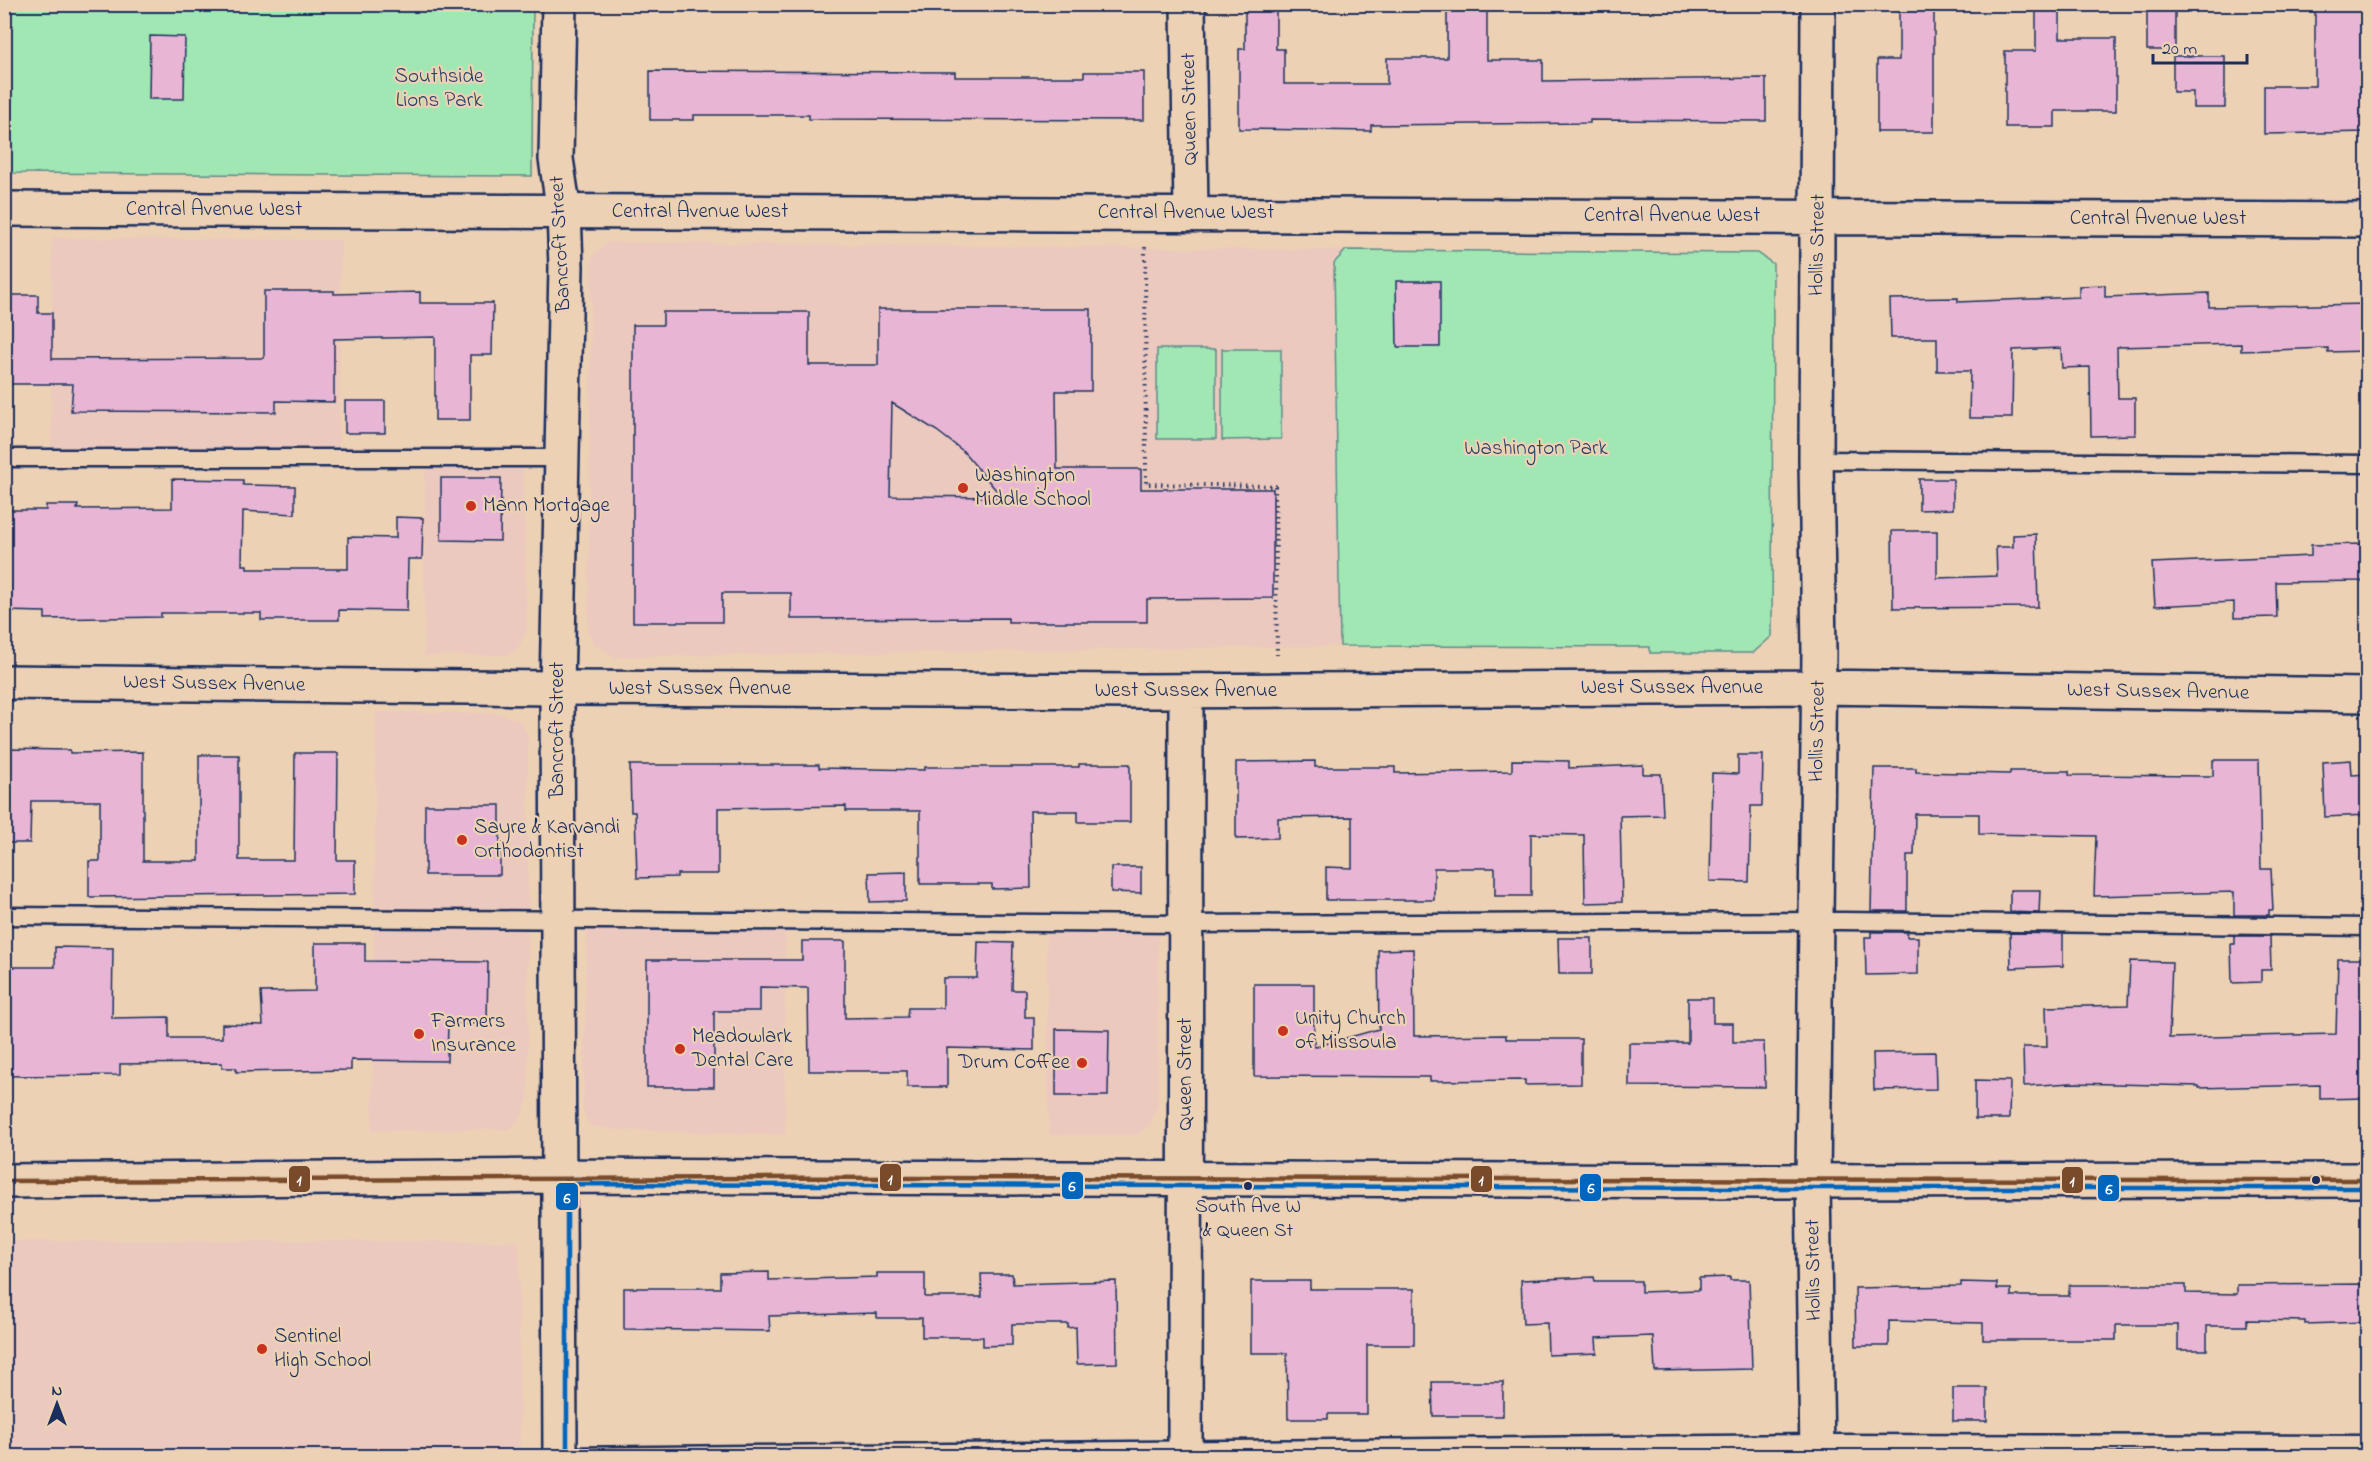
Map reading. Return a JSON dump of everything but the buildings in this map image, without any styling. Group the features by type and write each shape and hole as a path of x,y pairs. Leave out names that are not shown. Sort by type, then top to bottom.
{"street":[{"name":"Bancroft Street","path":"559,4 556,159 564,212 566,267 557,688 560,1456"},
{"name":"Queen Street","path":"1188,4 1191,213"},
{"name":"Hollis Street","path":"1817,1450 1813,1181 1818,687 1816,460 1818,4"},
{"name":"Central Avenue West","path":"4,209 2367,220"},
{"name":"West Sussex Avenue","path":"4,681 557,688 1186,691 1818,687 2367,695"},
{"name":"Queen Street","path":"1185,1453 1186,691"},
{"path":"4,1181 559,1176 1186,1180 2367,1180"}],"lane":[{"path":"4,458 562,458"},
{"path":"1816,460 2367,464"},
{"path":"4,916 1186,924 1816,921 2367,927"},
{"path":"560,1456 1817,1450 2367,1444"}],"path":[{"path":"1145,245 1146,484 1275,486 1277,655"}],"shaded area":[{"path":"52,238 341,240 339,458 51,457"},
{"name":"Washington Middle School","path":"608,242 1345,250 1334,264 1340,646 614,657 594,643 588,632 591,268 593,255"},
{"path":"425,458 523,458 527,630 517,650 507,655 424,656"},
{"path":"376,712 500,713 521,722 528,736 528,1099 521,1117 510,1129 372,1131"},
{"path":"587,920 785,921 785,1135 616,1130 589,1125 583,1110"},
{"path":"1046,922 1158,923 1158,1103 1150,1125 1137,1135 1049,1135"},
{"name":"Sentinel High School","path":"5,1241 519,1241 520,1456 5,1456"}],"green space":[{"name":"Southside Lions Park","path":"4,5 533,5 532,176 5,173"},
{"name":"Washington Park","path":"1346,250 1758,253 1773,264 1772,636 1753,653 1650,653 1650,647 1340,646 1334,263"},
{"path":"1157,349 1216,349 1216,439 1157,439"},
{"path":"1222,349 1281,349 1281,439 1222,440"}],"transit line":[{"name":"1","path":"4,1181 890,1178 2368,1180"},
{"name":"6","path":"567,1456 567,1184 2368,1188"}],"place":[{"name":"Washington Middle School","path":"963,488"},
{"name":"Mann Mortgage","path":"471,506"},
{"name":"Sayre & Karvandi Orthodontist","path":"462,840"},
{"name":"Unity Church of Missoula","path":"1283,1031"},
{"name":"Farmers Insurance","path":"419,1034"},
{"name":"Meadowlark Dental Care","path":"680,1049"},
{"name":"Drum Coffee","path":"1082,1063"},
{"name":"South Ave W & Queen St","path":"1248,1186"},
{"name":"Sentinel High School","path":"262,1349"}]}
